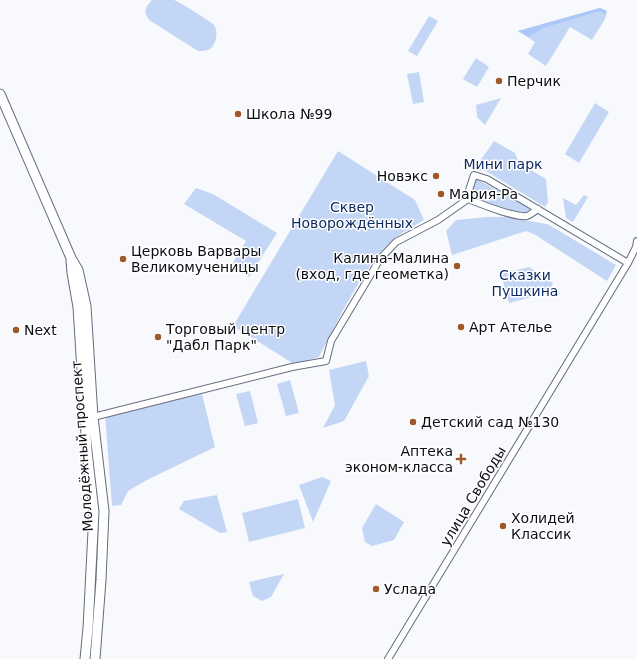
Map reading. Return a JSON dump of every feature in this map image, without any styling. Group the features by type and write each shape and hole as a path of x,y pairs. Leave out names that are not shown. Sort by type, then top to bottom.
{"main road":[{"name":"Молодёжный проспект","path":"0,94 71,258 78,270 86,306 93,417 104,511 101,580 94,659"},
{"name":"Молодёжный проспект","path":"71,258 78,307 87,451 94,512 85,659"}],"street":[{"path":"93,417 292,367 326,361 331,341 380,259 396,242 438,220 468,199 469,190 474,175 487,179 628,263"},
{"path":"468,199 517,215 527,216 538,209"},
{"name":"улица Свободы","path":"388,659 628,263 636,247 637,241"}],"green space":[{"path":"152,0 174,0 212,23 216,28 216,39 213,46 208,50 198,51 149,20 145,12 147,6"},
{"path":"600,8 607,11 605,19 592,40 570,27 546,66 528,54 535,42 518,31"},
{"path":"429,16 438,21 417,56 408,51"},
{"path":"476,58 489,67 477,87 463,79"},
{"path":"419,72 424,102 413,104 407,74"},
{"path":"501,98 485,125 477,117 476,105"},
{"path":"595,103 609,112 579,163 565,154"},
{"name":"Мини парк","path":"494,141 515,153 519,163 546,179 548,202 545,207 486,171 473,170"},
{"name":"Сквер Новорождённых","path":"338,151 415,200 424,220 395,238 373,262 352,293 319,357 294,364 233,326"},
{"path":"475,179 533,209 525,214 513,213 499,209 474,198 471,189"},
{"path":"196,188 213,194 277,233 249,277 231,266 246,241 184,204"},
{"path":"584,195 588,197 573,222 566,218 563,198 576,205"},
{"path":"505,217 547,224 616,265 607,281 534,234 526,231 452,255 446,231 456,220"},
{"name":"Сказки Пушкина","path":"529,267 553,283 548,293 509,303 501,274"},
{"path":"366,361 369,376 344,421 323,428 335,405 329,370"},
{"path":"290,380 299,413 286,416 277,384"},
{"path":"201,390 215,447 147,480 128,491 121,505 112,506 105,414"},
{"path":"250,391 258,423 245,426 236,394"},
{"path":"322,477 331,481 313,522 299,485"},
{"path":"217,495 227,532 220,533 179,509 184,501"},
{"path":"298,499 305,528 249,542 242,513"},
{"path":"376,504 404,522 394,540 372,546 365,542 362,528"},
{"path":"284,574 271,597 262,601 253,596 249,582"}],"shaded area":[{"path":"600,8 607,11 605,15 600,11 543,28 529,37 518,31"}],"place":[{"name":"Перчик","path":"499,81"},
{"name":"Школа №99","path":"238,114"},
{"name":"Новэкс","path":"436,176"},
{"name":"Мария-Ра","path":"441,194"},
{"name":"Церковь Варвары Великомученицы","path":"123,259"},
{"name":"Калина-Малина (вход, где геометка)","path":"457,266"},
{"name":"Арт Ателье","path":"461,327"},
{"name":"Next","path":"16,330"},
{"name":"Торговый центр \"Дабл Парк\"","path":"158,337"},
{"name":"Детский сад №130","path":"413,422"},
{"name":"Аптека эконом-класса","path":"461,459"},
{"name":"Холидей Классик","path":"503,526"},
{"name":"Услада","path":"376,589"}]}
